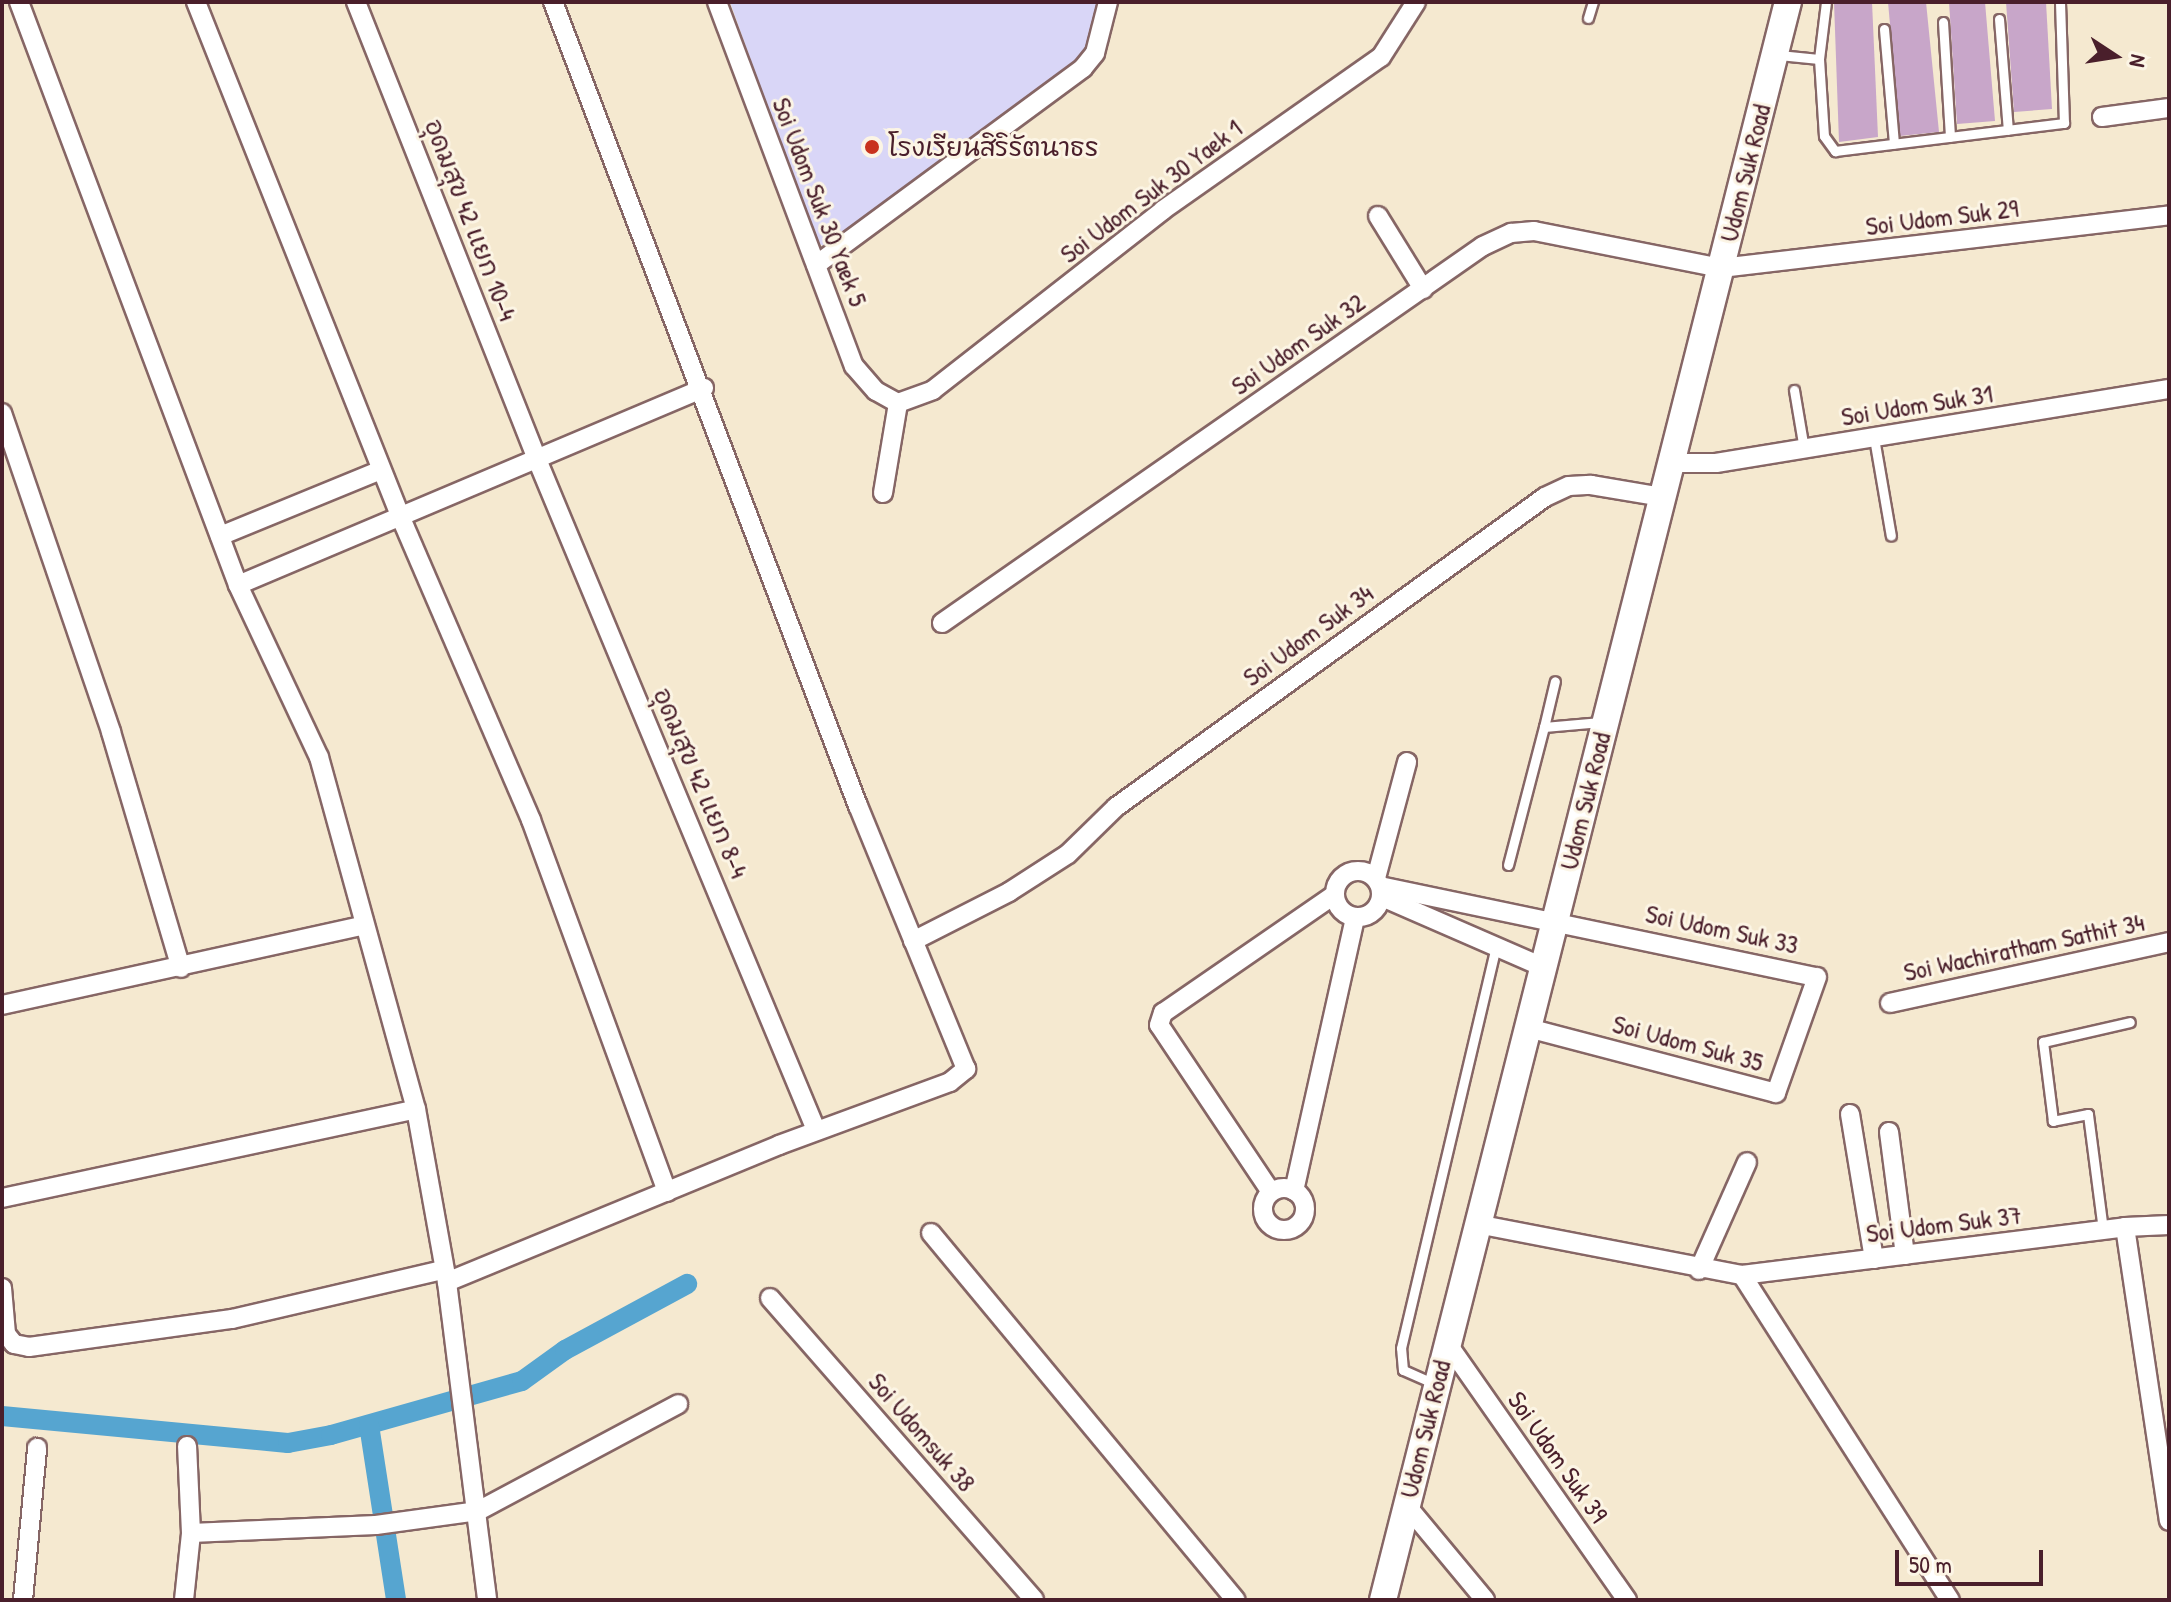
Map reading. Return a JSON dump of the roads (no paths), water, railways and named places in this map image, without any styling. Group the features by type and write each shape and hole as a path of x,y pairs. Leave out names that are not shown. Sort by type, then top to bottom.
{"main road":[{"name":"Udom Suk Road","path":"1383,1600 1788,2"}],"street":[{"path":"19,2 238,585 319,757 362,926 416,1109 478,1511 487,1600"},
{"path":"196,2 381,470 531,820 667,1192"},
{"name":"อุดมสุข 42 แยก 10-4","path":"356,2 536,457"},
{"path":"2,1288 6,1334 14,1344 29,1347 232,1319 444,1276 667,1192 816,1130 950,1082 966,1069 913,941 704,388 553,2"},
{"name":"Soi Udom Suk 30 Yaek 5","path":"717,2 854,366 876,391 898,403"},
{"path":"816,265 1083,68 1095,53 1108,2"},
{"name":"Soi Udom Suk 30 Yaek 1","path":"898,403 933,390 1163,210 1381,57 1416,2"},
{"path":"2102,117 2169,108"},
{"name":"Soi Udom Suk 29","path":"1721,268 2169,215"},
{"path":"1378,216 1423,289"},
{"name":"Soi Udom Suk 32","path":"942,623 1483,246 1511,233 1534,231 1721,268"},
{"path":"238,585 704,388"},
{"name":"Soi Udom Suk 31","path":"1672,463 1716,463 2169,389"},
{"path":"883,493 898,403"},
{"path":"2,413 111,732 181,968"},
{"name":"อุดมสุข 42 แยก 8-4","path":"536,457 816,1130"},
{"path":"220,536 381,470"},
{"name":"Soi Udom Suk 34","path":"913,941 1009,892 1068,854 1116,807 1545,497 1569,486 1591,485 1663,497"},
{"path":"1334,895 1340,910 1355,918 1369,915 1379,887 1407,762"},
{"path":"1271,1192 1161,1034 1159,1025 1163,1013 1334,895 1339,880 1353,871 1496,947 1543,967"},
{"path":"1379,887 1556,920"},
{"path":"1271,1192 1263,1206 1267,1221 1289,1229 1305,1211 1294,1191 1355,918"},
{"name":"Soi Udom Suk 33","path":"1556,920 1817,977 1797,1035"},
{"path":"2,1005 362,926"},
{"name":"Soi Wachiratham Sathit 34","path":"1890,1003 2169,942"},
{"name":"Soi Udom Suk 35","path":"1528,1028 1776,1093 1797,1035"},
{"path":"2,1198 416,1109"},
{"path":"1850,1114 1874,1259"},
{"path":"1889,1132 1905,1255"},
{"path":"1699,1270 1747,1162"},
{"path":"1271,1192 1294,1191"},
{"name":"Soi Udom Suk 37","path":"1477,1224 1699,1270 1742,1275 2125,1227 2169,1225"},
{"path":"2125,1227 2165,1468 2169,1521"},
{"path":"931,1233 1236,1600"},
{"path":"1742,1275 1950,1600"},
{"name":"Soi Udomsuk 38","path":"770,1298 1034,1600"},
{"name":"Soi Udom Suk 39","path":"1447,1343 1627,1600"},
{"path":"191,1533 376,1525 478,1511 678,1404"},
{"path":"184,1600 191,1533 187,1446"},
{"path":"23,1600 37,1448"},
{"path":"1407,1506 1485,1600"}],"lane":[{"path":"1588,18 1593,2"},
{"path":"1826,2 1819,59 1827,145 1835,151 2066,121 2060,2"},
{"path":"1999,19 2008,130"},
{"path":"1943,22 1950,137"},
{"path":"1884,29 1894,144"},
{"path":"1776,55 1819,59"},
{"path":"1794,390 1804,449"},
{"path":"1874,438 1891,536"},
{"path":"1508,865 1555,681"},
{"path":"1544,727 1605,721"},
{"path":"1436,1385 1403,1370 1401,1348 1496,947"},
{"path":"2103,1230 2088,1114 2053,1121 2043,1042 2130,1022"}],"waterway":[{"path":"2,1416 288,1443 331,1435 522,1381 565,1350 687,1284"},
{"path":"369,1425 396,1600"}],"place":[{"name":"โรงเรียนสิริรัตนาธร","path":"872,147"}]}
